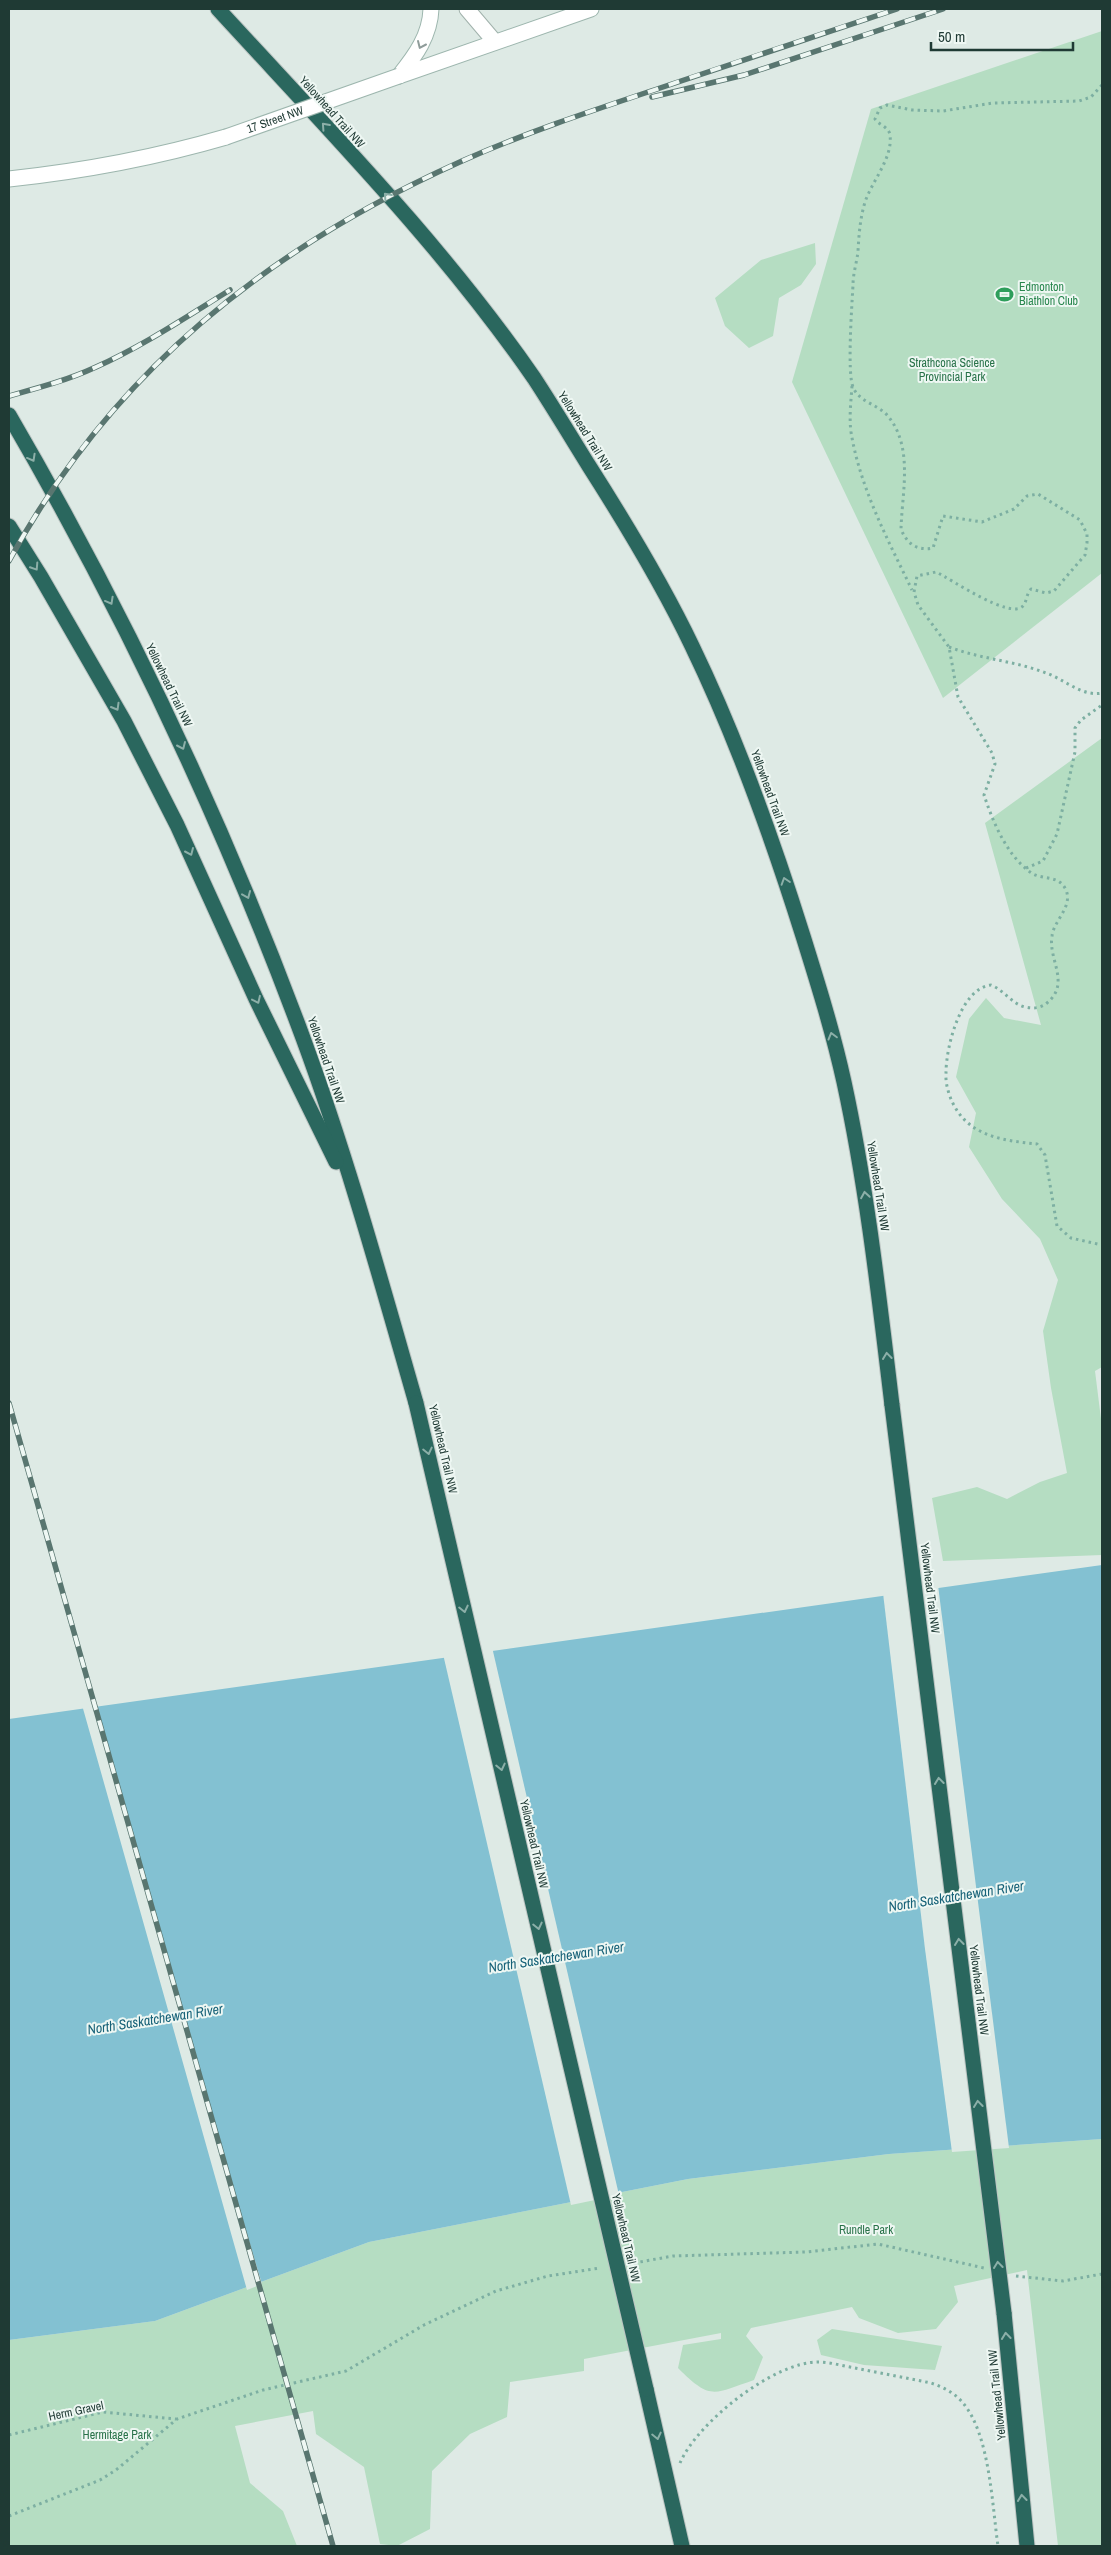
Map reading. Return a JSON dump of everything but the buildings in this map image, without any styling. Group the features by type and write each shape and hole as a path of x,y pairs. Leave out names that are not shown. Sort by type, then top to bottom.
{"highway":[{"name":"Yellowhead Trail NW","path":"218,9 423,236 475,300 534,379 631,532 691,644 736,744 768,826 827,1015 854,1132 876,1271 1004,2313 1027,2546"},
{"path":"227,9 279,75"},
{"name":"Yellowhead Trail NW","path":"9,415 118,615 168,716 215,820 304,1040 361,1213 416,1403 682,2546"},
{"path":"9,526 41,577 129,730 177,825 256,999 361,1213"}],"main road":[{"path":"399,76 420,50 431,18 432,9"},
{"path":"467,9 495,42"},
{"name":"17 Street NW","path":"9,179 102,167 163,155 226,137 591,9"}],"path":[{"path":"1102,85 1091,97 1079,101 993,102 943,111 912,110 887,106 880,108 875,119 887,128 890,134 887,155 866,199 859,223 852,285 850,368 852,385 850,414 856,457 881,525 926,618 949,647 958,697 992,753 995,764 984,795 986,801 1000,834 1026,868 1036,876 1055,879 1066,891 1066,906 1055,923 1051,938 1058,981 1055,996 1044,1006 1034,1008 1013,1002 1004,991 991,984 975,990 965,1003 950,1047 946,1074 950,1095 959,1113 977,1129 996,1139 1037,1144 1045,1155 1057,1226 1070,1238 1102,1245"},
{"path":"852,385 861,398 886,414 902,439 904,456 901,529 905,538 912,546 920,549 933,548 943,516 982,522 1014,509 1027,496 1038,494 1080,520 1087,534 1085,555 1054,591 1046,593 1031,589 1024,606 1020,608 1010,610 970,593 936,572 917,576 914,593"},
{"path":"949,647 984,658 1046,672 1089,694 1102,693"},
{"path":"1026,868 1043,861 1057,834 1075,752 1075,728 1081,720 1102,705"},
{"path":"631,2263 673,2256 806,2252 878,2244 990,2270"},
{"path":"9,2516 100,2480 116,2470 177,2419 263,2390 346,2371 424,2325 496,2290 548,2276 603,2267"},
{"path":"1008,2274 1027,2279 1063,2281 1102,2274"},
{"path":"669,2491 681,2459 694,2440 729,2406 784,2369 824,2362 931,2383 943,2387 963,2403 983,2442 998,2546"},
{"name":"Herm Gravel","path":"9,2435 103,2412 177,2419"}],"green space":[{"name":"Strathcona Science Provincial Park","path":"1102,31 1102,573 943,698 792,382 871,109"},
{"path":"815,243 816,264 801,285 779,298 773,336 749,348 725,326 715,298 761,260"},
{"path":"1102,738 1102,1367 1095,1371 1102,1427 1102,1555 943,1561 932,1498 977,1487 1007,1499 1040,1482 1067,1473 1051,1388 1043,1331 1058,1280 1040,1239 1002,1199 969,1147 976,1113 956,1077 969,1019 986,998 1004,1018 1041,1025 985,823"},
{"name":"Hermitage Park","path":"1102,2139 1102,2546 1058,2546 1027,2270 954,2286 958,2302 936,2329 898,2333 859,2318 852,2307 751,2328 746,2336 763,2357 754,2380 721,2391 713,2392 698,2386 678,2368 683,2345 721,2339 721,2333 584,2359 584,2371 510,2382 507,2417 470,2434 432,2471 430,2529 397,2546 380,2544 364,2467 316,2434 313,2411 235,2426 250,2483 283,2511 297,2546 9,2546 9,2340 155,2321 369,2242 688,2179 889,2154"},
{"path":"832,2329 942,2346 935,2370 864,2365 821,2355 817,2340"}],"water":[{"name":"North Saskatchewan River","path":"1102,1565 1102,2139 889,2154 688,2179 369,2242 155,2321 9,2340 9,1719"}],"pier":[{"path":"938,1585 1009,2148 952,2152 925,1949 883,1593"},
{"path":"492,1647 619,2195 571,2205 443,1654"},
{"path":"96,1703 161,1946 262,2284 247,2290 82,1705"}],"railway":[{"path":"9,561 50,493 96,431 146,374 201,323 261,276 324,234 391,195 511,140 897,9"},
{"path":"652,97 744,75 943,9"},
{"path":"9,396 64,380 113,359 164,331 230,290"},
{"path":"9,1403 333,2546"}],"place":[{"name":"Edmonton Biathlon Club","path":"1005,294"}],"park label":[{"name":"Rundle Park","path":"866,2230"}]}
